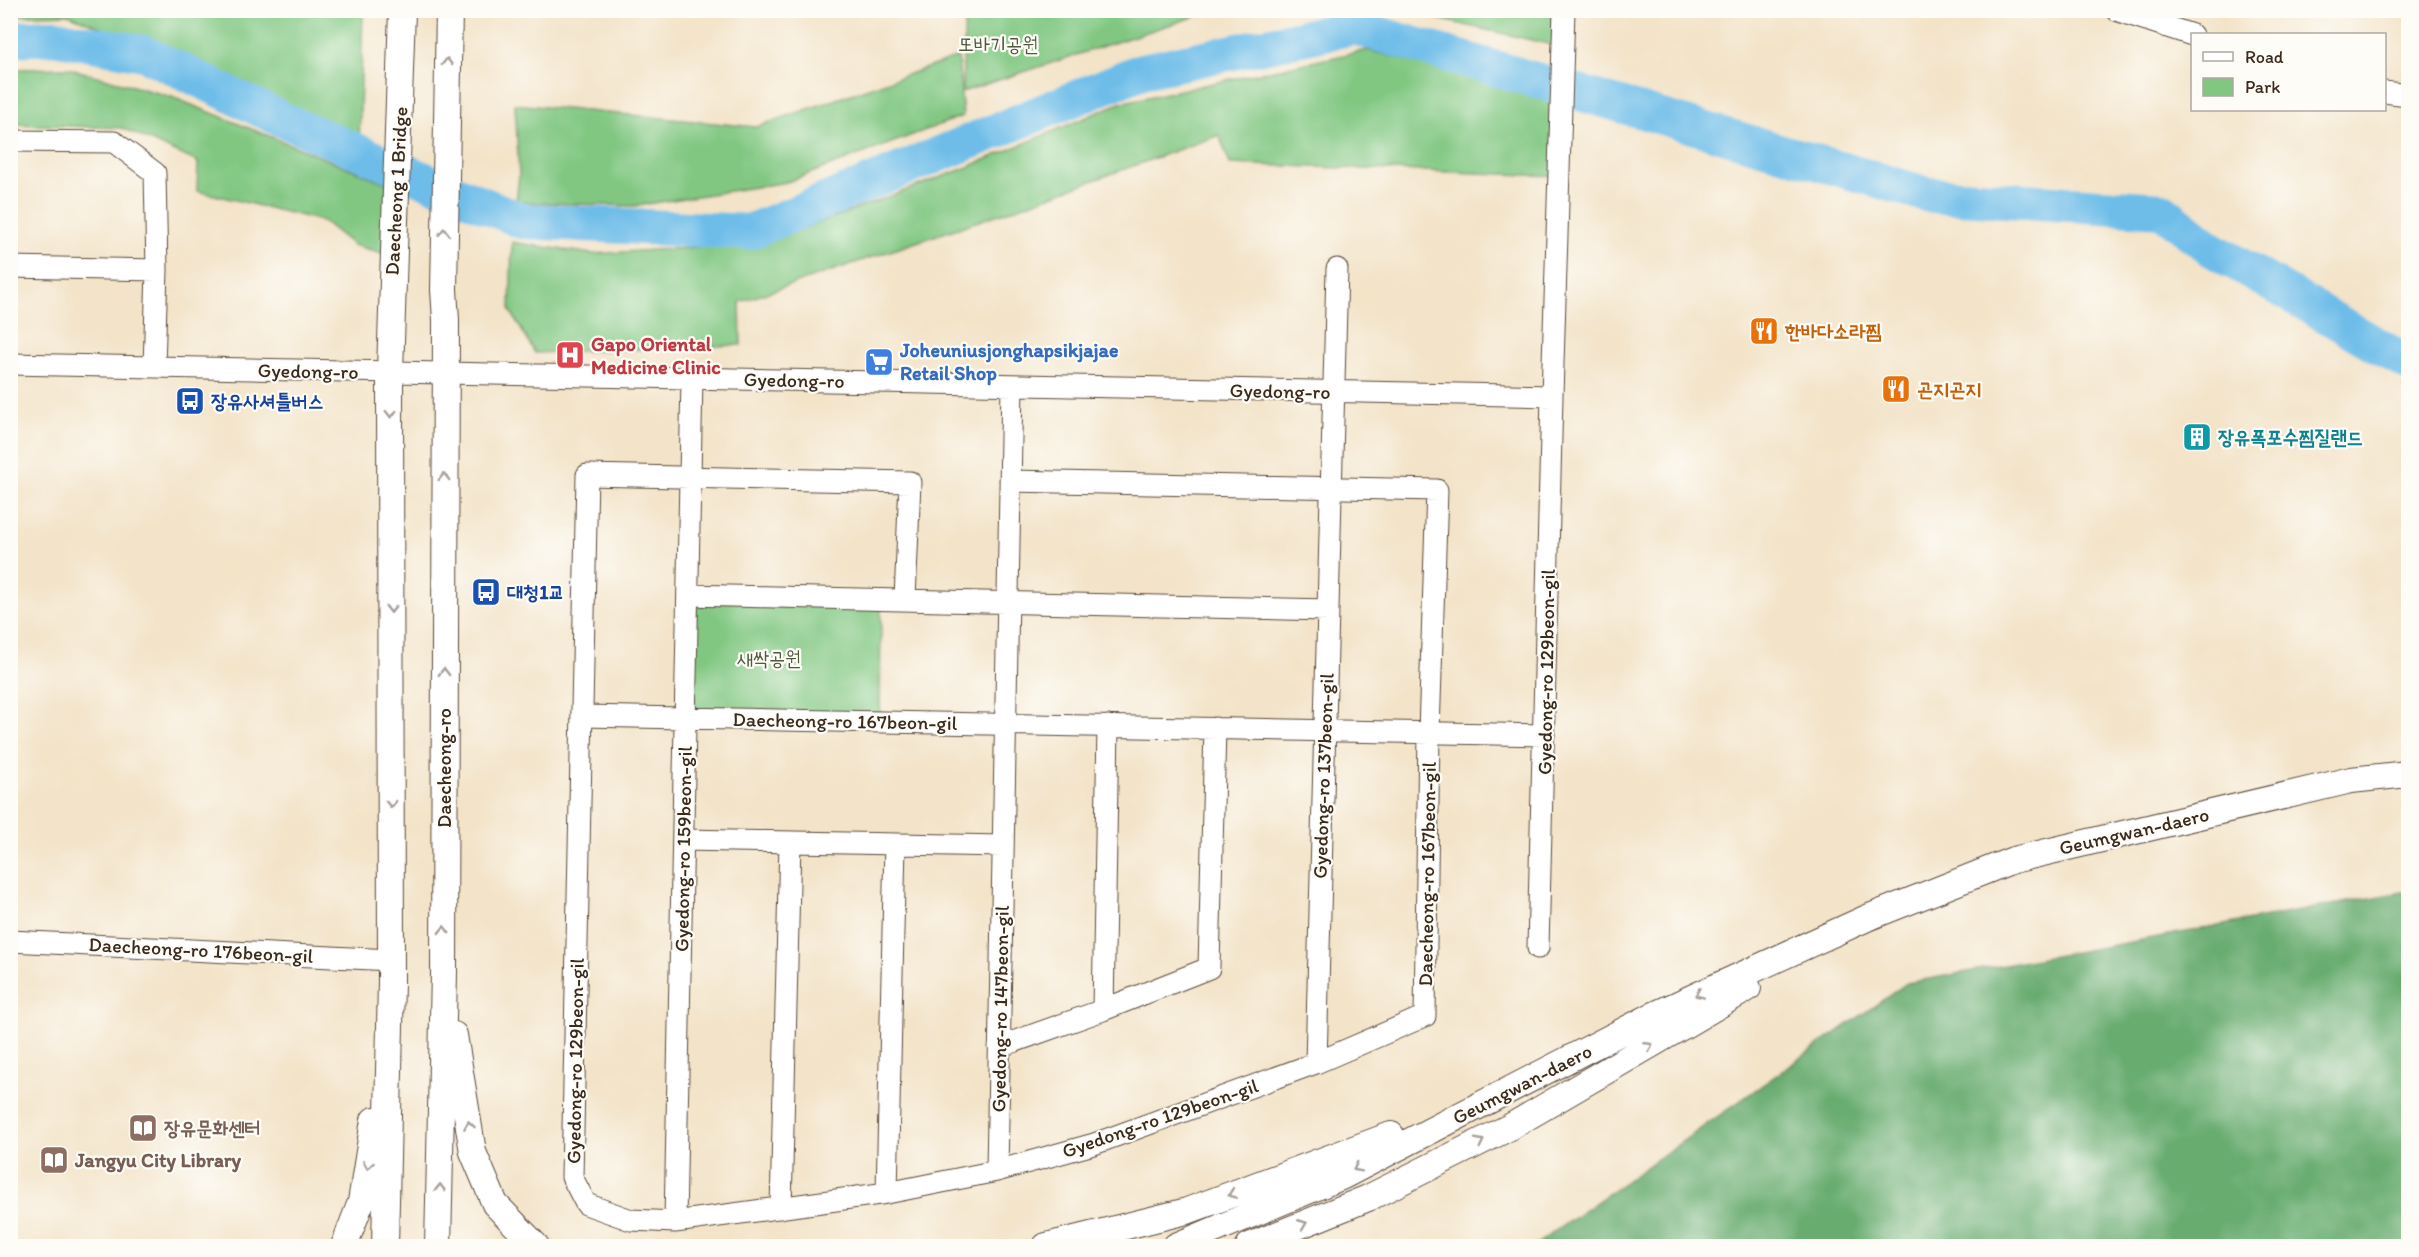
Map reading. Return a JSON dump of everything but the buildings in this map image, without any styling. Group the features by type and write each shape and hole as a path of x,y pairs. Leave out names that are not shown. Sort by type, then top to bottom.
{"main road":[{"name":"Daecheong 1 Bridge","path":"390,372 402,10"},
{"name":"Daecheong-ro","path":"438,1246 444,973 444,290 448,10"},
{"path":"385,1246 391,971 390,372"},
{"name":"Geumgwan-daero","path":"1176,1246 1342,1176 1654,1015 1867,918 2013,860 2350,780 2409,774"},
{"name":"Geumgwan-daero","path":"1249,1246 1368,1198 1510,1127 1867,918"},
{"path":"344,1246 361,1202 365,1180 391,971"},
{"path":"444,973 473,1152 495,1204 536,1246"},
{"path":"1046,1246 1186,1211 1504,1094"}],"street":[{"path":"1552,396 1564,10"},
{"path":"2116,10 2191,34"},
{"path":"2386,92 2409,95"},
{"path":"10,141 114,142 155,173 157,270 154,367"},
{"path":"10,267 157,270"},
{"name":"Gyedong-ro 137beon-gil","path":"1316,1063 1337,269"},
{"name":"Gyedong-ro","path":"10,364 1552,396"},
{"name":"Gyedong-ro 159beon-gil","path":"675,1222 692,378"},
{"name":"Gyedong-ro 147beon-gil","path":"997,1171 1012,385"},
{"name":"Gyedong-ro 129beon-gil","path":"1538,948 1552,396"},
{"path":"582,716 587,474 910,482 905,599"},
{"path":"1010,481 1437,490 1429,732"},
{"path":"688,595 1328,610"},
{"name":"Gyedong-ro 129beon-gil","path":"582,716 572,1177 586,1204 631,1220 675,1222 887,1193 997,1171 1094,1144 1316,1063 1425,1016"},
{"name":"Daecheong-ro 167beon-gil","path":"582,716 1544,735"},
{"path":"1104,1010 1108,726"},
{"path":"999,1047 1104,1010 1209,968 1215,728"},
{"name":"Daecheong-ro 167beon-gil","path":"1425,1016 1429,732"},
{"path":"683,840 1003,846"},
{"path":"782,1208 790,842"},
{"path":"887,1193 895,844"},
{"name":"Daecheong-ro 176beon-gil","path":"10,941 391,971"}],"green space":[{"name":"또바기공원","path":"965,10 1212,11 962,92"},
{"path":"10,11 363,11 359,146 247,87 68,14 11,16"},
{"path":"1403,11 1554,11 1553,45"},
{"path":"1367,50 1549,97 1556,176 1230,164 1219,135 1008,211 740,302 741,345 535,353 510,310 512,242 592,254 765,243 968,167 1120,103"},
{"path":"958,57 963,116 787,182 634,206 516,202 519,175 515,104 756,127"},
{"path":"68,68 172,97 391,185 389,255 353,245 323,221 197,191 198,162 122,128 11,124 11,69"},
{"name":"새싹공원","path":"690,600 881,603 880,716 689,712"},
{"path":"2408,891 2408,1246 1534,1246 1907,983"}],"waterway":[{"path":"10,39 53,37 144,53 281,119 522,221 749,232 1142,71 1354,27 1929,195 2162,210 2210,248 2408,363"}],"place":[{"name":"한바다소라찜","path":"1764,331"},
{"name":"Gapo Oriental Medicine Clinic","path":"570,355"},
{"name":"Joheuniusjonghapsikjajae Retail Shop","path":"879,362"},
{"name":"곤지곤지","path":"1896,389"},
{"name":"장유사셔틀버스","path":"190,401"},
{"name":"장유폭포수찜질랜드","path":"2197,437"},
{"name":"대청1교","path":"486,592"},
{"name":"장유문화센터","path":"143,1128"},
{"name":"Jangyu City Library","path":"54,1160"}]}
